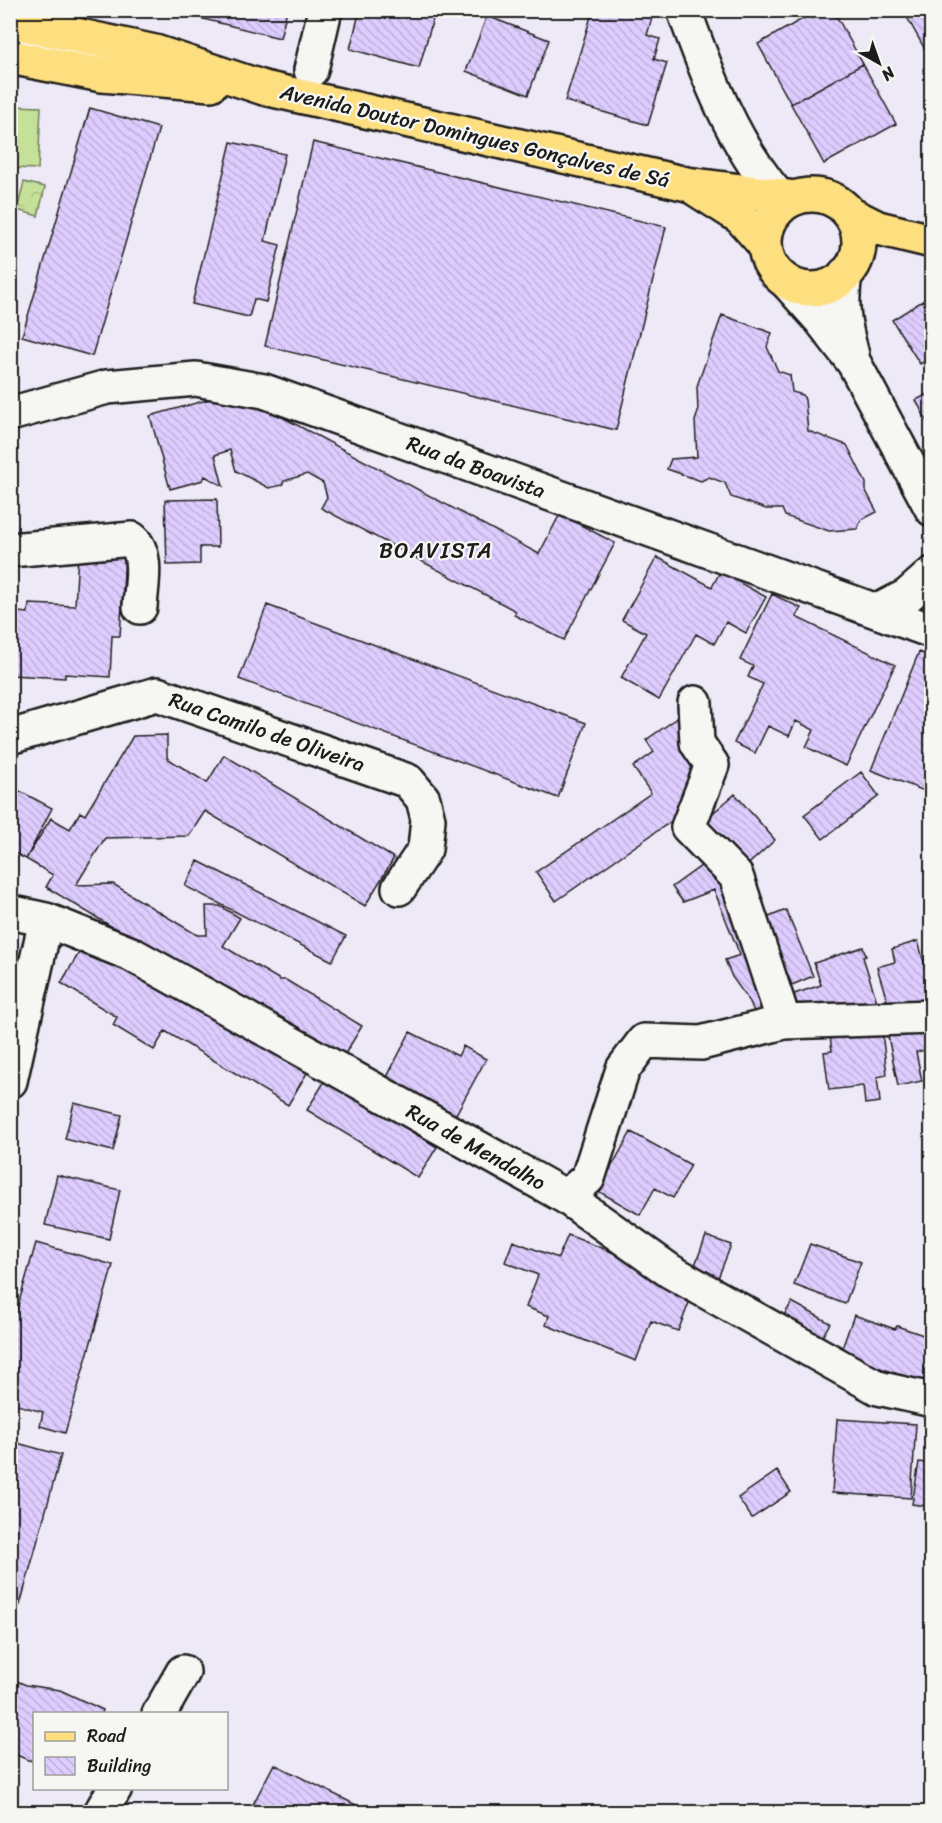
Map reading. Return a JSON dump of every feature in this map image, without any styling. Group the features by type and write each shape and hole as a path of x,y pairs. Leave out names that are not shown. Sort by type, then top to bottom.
{"main road":[{"name":"Avenida Doutor Domingues Gonçalves de Sá","path":"30,21 154,52 264,87 687,184 787,197 810,195 825,197 838,203 850,214 878,228 932,243"},
{"name":"Avenida Doutor Domingues Gonçalves de Sá","path":"10,57 102,75 264,87"},
{"name":"Avenida Doutor Domingues Gonçalves de Sá","path":"687,184 740,218 764,244 768,259 775,271 786,281"},
{"path":"764,244 766,229 772,216 783,205 787,197"},
{"path":"850,214 857,229 860,245 850,268"},
{"path":"786,281 801,288 817,289 832,284 850,268 876,253 932,243"}],"street":[{"path":"311,70 325,10"},
{"path":"684,10 704,64 731,123 759,173 787,197"},
{"path":"30,21 36,37 45,45 216,84"},
{"path":"850,268 841,297 845,329 854,363"},
{"path":"786,281 820,319 854,363 932,509"},
{"name":"Rua da Boavista","path":"10,414 107,387 196,379 264,391 932,631"},
{"path":"10,550 132,539 139,545 142,557 140,607"},
{"path":"878,611 907,596 932,574"},
{"name":"Rua Camilo de Oliveira","path":"10,737 157,694 408,781 423,799 428,819 425,849 399,888"},
{"path":"695,703 697,743 712,765 688,826 736,876 784,1022"},
{"name":"Rua de Mendalho","path":"10,912 46,920 131,954 566,1197 670,1270 878,1388 932,1400"},
{"path":"10,1081 46,920"},
{"path":"566,1197 588,1178 623,1069 644,1041 701,1043 784,1022 932,1017"},
{"path":"160,1712 183,1672"},
{"path":"101,1812 114,1790"}],"green space":[{"path":"15,106 41,107 38,169 12,168"},
{"path":"24,182 45,187 38,216 17,210"}],"building":[{"path":"167,10 287,10 280,38"},
{"path":"360,10 435,12 419,68 350,49"},
{"path":"593,10 654,11 647,35 660,39 654,59 667,63 648,125 565,101"},
{"path":"744,10 761,10 748,17"},
{"path":"818,10 833,10 863,64 791,104 758,44"},
{"path":"903,10 932,10 932,53 928,55"},
{"path":"487,16 549,40 528,95 466,71"},
{"path":"863,64 896,124 824,164 791,104"},
{"path":"90,108 159,128 92,356 22,336"},
{"path":"231,142 285,154 265,241 280,245 266,302 254,299 249,317 192,304"},
{"path":"313,142 666,227 616,430 265,346"},
{"path":"932,295 932,357 920,364 892,320"},
{"path":"722,315 772,333 767,347 778,371 790,375 792,392 803,395 808,431 847,445 866,483 866,491 877,512 861,520 857,529 829,531 785,516 782,509 766,509 731,497 725,483 709,477 701,481 667,469 671,459 697,457 695,421 698,412 697,386"},
{"path":"235,392 539,554 560,514 615,543 564,640 514,615 516,611 321,508 327,497 323,483 307,474 269,488 236,471 230,450 215,455 223,486 205,476 203,480 170,489 150,416"},
{"path":"932,392 932,431 916,400"},
{"path":"217,499 218,547 200,547 200,564 167,565 165,500"},
{"path":"78,554 125,557 120,636 112,636 110,677 65,674 65,678 10,675 13,615 17,616 17,612 28,613 29,604 75,606"},
{"path":"657,557 712,587 720,572 766,597 746,633 726,622 714,644 696,634 659,700 621,678 646,633 622,620"},
{"path":"772,594 801,608 796,617 895,665 846,766 806,747 814,730 796,721 789,736 768,726 755,753 734,743 763,684 748,677 753,666 740,660"},
{"path":"267,605 586,723 558,798 239,679"},
{"path":"919,652 932,657 932,794 871,770"},
{"path":"679,717 725,784 556,901 536,872 651,793 633,767 654,752 646,740"},
{"path":"167,735 167,758 207,783 224,755 394,858 365,906 205,811 189,836 105,838 76,885 113,884 197,935 207,935 206,906 220,906 240,918 223,946 280,980 286,980 362,1026 339,1064 46,887 53,875 26,859 51,818 70,829 80,812 85,815 133,736"},
{"path":"861,772 879,796 823,839 804,815"},
{"path":"12,787 52,808 26,859 10,851"},
{"path":"735,794 775,840 741,871 700,824"},
{"path":"198,861 346,936 332,961 185,886"},
{"path":"708,861 739,882 782,1009 757,1019 750,1002 732,977 725,960 740,955 714,890 683,902 672,887"},
{"path":"786,910 813,976 792,985 764,919"},
{"path":"86,941 307,1073 288,1105 165,1031 154,1050 113,1025 117,1017 61,983"},
{"path":"918,941 929,980 932,980 932,1013 894,1024 877,967 895,962 892,949"},
{"path":"863,947 866,956 863,957 878,1005 804,1027 794,994 821,985 814,963"},
{"path":"932,1021 932,1049 916,1052 922,1081 898,1086 887,1031"},
{"path":"881,1023 887,1075 877,1077 880,1102 865,1104 863,1086 829,1090 824,1052 832,1051 829,1029"},
{"path":"410,1032 458,1056 463,1046 486,1059 455,1116 386,1079"},
{"path":"326,1079 437,1147 418,1178 307,1110"},
{"path":"74,1103 122,1115 113,1151 65,1139"},
{"path":"631,1132 691,1165 673,1198 655,1188 640,1215 598,1191"},
{"path":"57,1175 120,1190 109,1239 45,1225"},
{"path":"568,1235 696,1285 678,1331 651,1321 636,1361 546,1325 549,1316 526,1307 538,1275 505,1262 513,1241 558,1258"},
{"path":"706,1236 731,1245 716,1283 692,1273"},
{"path":"36,1243 113,1265 65,1433 40,1426 43,1412 10,1403 10,1333"},
{"path":"810,1244 861,1262 845,1304 794,1285"},
{"path":"792,1302 830,1323 817,1346 779,1324"},
{"path":"854,1315 895,1329 897,1326 932,1338 932,1386 840,1354"},
{"path":"837,1419 916,1424 911,1498 832,1493"},
{"path":"10,1441 61,1455 20,1605 10,1602"},
{"path":"919,1462 932,1464 932,1507 912,1504"},
{"path":"777,1471 791,1492 752,1518 738,1498"},
{"path":"10,1678 26,1685 60,1690 103,1710 102,1712 33,1712 33,1761 10,1752"},
{"path":"274,1764 370,1812 249,1812"}],"district":[{"name":"BOAVISTA","path":"436,550"}]}
